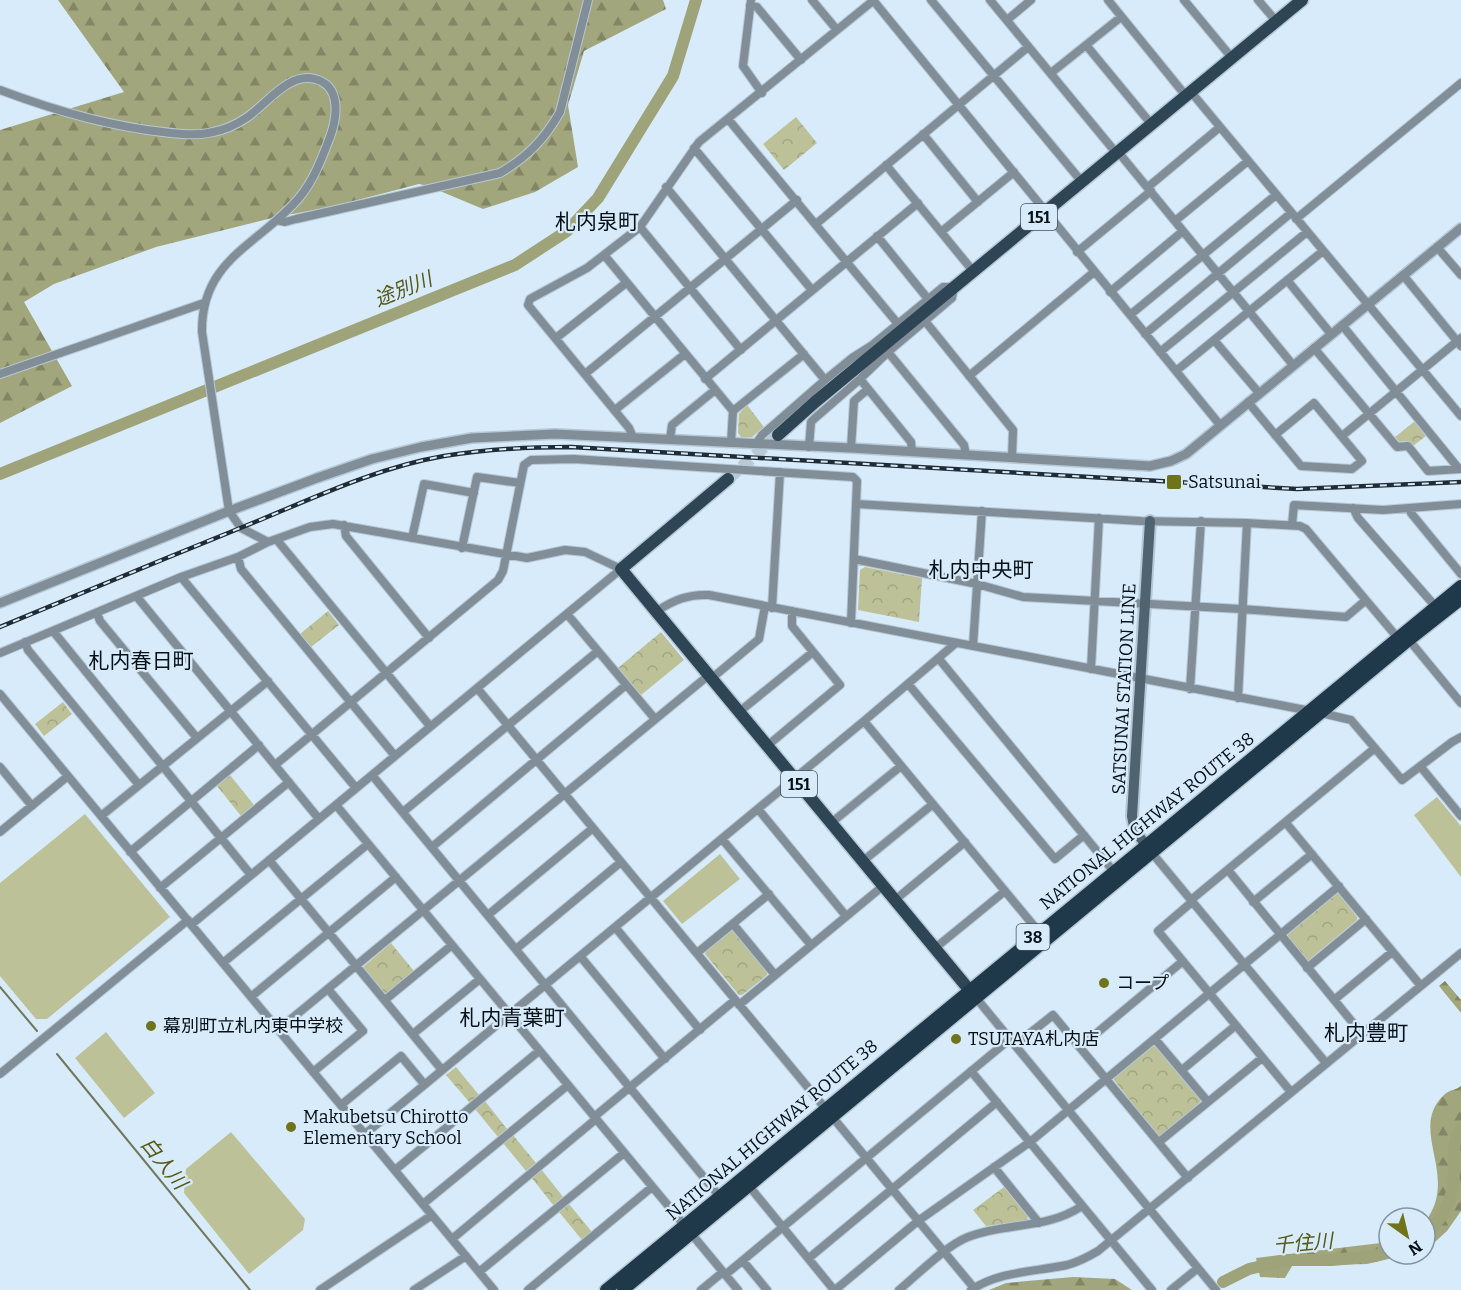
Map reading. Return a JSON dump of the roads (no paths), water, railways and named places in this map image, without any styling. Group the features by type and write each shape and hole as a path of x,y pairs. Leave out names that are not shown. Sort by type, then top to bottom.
{"highway":[{"name":"NATIONAL HIGHWAY ROUTE 38","path":"627,1289 720,1197 829,1113 1149,849 1322,713 1403,639 1435,606 1461,586"},
{"name":"NATIONAL HIGHWAY ROUTE 38","path":"1149,849 1308,711 1403,639 1461,599"},
{"name":"NATIONAL HIGHWAY ROUTE 38","path":"973,994 1039,933 1117,875"},
{"name":"NATIONAL HIGHWAY ROUTE 38","path":"606,1290 749,1186 829,1113"}],"main road":[{"name":"151","path":"778,435 1302,0"},
{"path":"621,569 728,479"},
{"name":"SATSUNAI STATION LINE","path":"1149,849 1135,831 1132,816 1150,521"},
{"name":"151","path":"621,569 973,994"}],"street":[{"path":"277,220 285,222 500,172 522,160 551,129 560,112 588,0"},
{"path":"812,0 837,30"},
{"path":"633,437 629,428 528,305 530,299 604,256 645,223 666,187 694,148 873,0 1220,425"},
{"path":"931,0 1082,182"},
{"path":"990,0 1293,365"},
{"path":"1006,20 1031,0"},
{"path":"1108,0 1220,127 1461,416"},
{"path":"1184,0 1232,58"},
{"path":"1258,0 1276,21"},
{"path":"762,93 743,66 751,2 758,7 801,60"},
{"path":"1051,74 1121,17"},
{"path":"1086,45 1152,124"},
{"path":"816,224 1028,47"},
{"path":"0,90 89,118 135,129 185,135 212,133 230,126 246,118 292,81 304,78 324,83 335,98 333,129 318,169 300,197 220,270 212,282 204,303 201,326 229,511 241,528 268,542"},
{"path":"1145,334 1218,273 1294,216 1461,83"},
{"path":"728,119 898,324"},
{"path":"1077,252 1220,127"},
{"path":"923,134 978,202"},
{"path":"694,148 812,290"},
{"path":"1175,221 1248,161"},
{"path":"886,165 973,271"},
{"path":"941,232 1014,172"},
{"path":"666,187 825,380"},
{"path":"1130,315 1276,195"},
{"path":"585,374 797,200"},
{"path":"705,379 918,203"},
{"path":"640,227 741,350"},
{"path":"0,603 229,511 372,459 472,438 555,434 851,448 1149,466 1172,461 1186,454 1461,228"},
{"path":"1110,292 1183,231"},
{"path":"1160,352 1307,232"},
{"path":"877,236 928,299"},
{"path":"1437,247 1461,275"},
{"path":"1176,371 1323,251"},
{"path":"604,256 734,411"},
{"path":"969,376 1094,272"},
{"path":"1341,436 1460,342 1402,275"},
{"path":"1287,280 1331,334"},
{"path":"556,338 626,283"},
{"path":"756,444 762,435 852,358 872,346 943,287 954,287 952,298 813,419 809,447"},
{"path":"0,374 204,303"},
{"path":"925,321 1013,430 1012,458"},
{"path":"1342,326 1460,469"},
{"path":"1214,340 1259,393"},
{"path":"1314,348 1397,447 1408,446 1428,471 1460,469"},
{"path":"888,352 964,445 966,455"},
{"path":"615,411 685,354"},
{"path":"731,443 734,411 804,354"},
{"path":"860,379 911,442 912,452"},
{"path":"851,448 854,401 868,389"},
{"path":"670,439 672,425 715,390"},
{"path":"1248,402 1275,435 1301,466 1352,469 1362,461 1314,403 1275,435"},
{"path":"275,765 498,580 506,556 524,465 531,460 574,459 853,477 857,481 857,504 851,623"},
{"path":"279,1029 655,719 759,639 769,607 780,472"},
{"path":"462,548 477,477 520,483"},
{"path":"412,538 424,484 474,493"},
{"path":"857,504 1150,521 1292,525 1306,529 1366,600 1461,703"},
{"path":"1292,525 1294,505 1410,508 1461,504"},
{"path":"1353,508 1358,518 1435,606"},
{"path":"1410,508 1411,513 1461,574"},
{"path":"973,646 982,511"},
{"path":"1091,669 1099,518"},
{"path":"1190,689 1202,522"},
{"path":"1238,698 1247,523"},
{"path":"344,525 346,536 429,638"},
{"path":"0,653 182,577 238,557 268,542 310,527 344,525 506,556 535,558 565,550 585,552 621,569 251,875 0,1074"},
{"path":"277,540 430,726"},
{"path":"238,557 241,569 394,756"},
{"path":"854,559 977,584 1023,597 1346,617 1366,600"},
{"path":"182,577 356,788"},
{"path":"657,612 674,600 697,594 1322,713 1351,720 1402,780 1461,737"},
{"path":"136,597 319,819"},
{"path":"767,746 840,686 792,626 792,611"},
{"path":"96,613 100,621 197,738"},
{"path":"567,614 655,719"},
{"path":"52,631 251,875"},
{"path":"25,642 28,650 139,785"},
{"path":"365,1134 909,685 956,643"},
{"path":"404,812 598,651"},
{"path":"739,712 813,652"},
{"path":"939,659 1117,875"},
{"path":"101,816 268,681"},
{"path":"432,847 626,685"},
{"path":"909,685 1055,859 1084,836"},
{"path":"477,688 945,1252 972,1289 986,1280 1012,1273 1068,1264 1098,1251 1461,953"},
{"path":"0,694 494,1290"},
{"path":"864,722 1039,933"},
{"path":"130,852 259,745"},
{"path":"1291,1092 1158,931 1375,748"},
{"path":"831,823 901,766"},
{"path":"1420,766 1461,816"},
{"path":"0,767 32,806"},
{"path":"372,775 720,1197"},
{"path":"0,832 68,776"},
{"path":"160,888 289,782"},
{"path":"336,804 738,1290"},
{"path":"863,861 933,804"},
{"path":"758,809 846,916"},
{"path":"1286,823 1421,986"},
{"path":"488,915 593,828"},
{"path":"722,839 811,945"},
{"path":"895,900 965,842"},
{"path":"224,962 368,844"},
{"path":"1149,849 1326,1063"},
{"path":"1253,902 1312,854"},
{"path":"269,860 442,1070"},
{"path":"516,950 621,862"},
{"path":"1228,870 1362,1034"},
{"path":"252,996 396,877"},
{"path":"452,1239 700,1030 775,975 883,886"},
{"path":"749,1186 835,1290 918,1221 1030,1142 1339,886"},
{"path":"934,949 1005,891"},
{"path":"697,953 768,894"},
{"path":"1307,968 1366,920"},
{"path":"733,924 775,975"},
{"path":"615,927 700,1030"},
{"path":"385,1000 452,945"},
{"path":"1334,1000 1392,952"},
{"path":"580,956 665,1059"},
{"path":"1080,1047 1183,961"},
{"path":"413,1034 480,979"},
{"path":"313,1072 363,1031 328,989"},
{"path":"973,994 1216,1290"},
{"path":"701,1290 742,1261 971,1071 1053,1015 1188,1178"},
{"path":"1182,1070 1235,1026"},
{"path":"1155,1039 1208,1102"},
{"path":"395,1170 539,1051"},
{"path":"341,1105 401,1056 424,1084"},
{"path":"1158,1142 1262,1058"},
{"path":"971,1071 1152,1290"},
{"path":"423,1204 568,1085"},
{"path":"808,1258 997,1102"},
{"path":"479,1272 624,1153"},
{"path":"994,1167 1039,1223"},
{"path":"528,1290 652,1187"},
{"path":"899,1290 965,1238 984,1232 1061,1218 1082,1206"},
{"path":"320,1290 432,1215"},
{"path":"414,1290 466,1256"},
{"path":"742,1261 767,1290"},
{"path":"1172,1290 1198,1268"}],"waterway":[{"name":"途別川","path":"0,474 515,265 567,231 598,198 673,76 696,0"},
{"name":"白人川","path":"0,987 37,1031"},
{"name":"白人川","path":"57,1054 250,1290"},
{"name":"千住川","path":"1437,1222 1450,1200 1454,1182 1455,1145 1461,1128"},
{"name":"千住川","path":"1223,1282 1249,1269 1287,1260 1332,1260 1377,1255"}],"tunnel":[{"path":"728,479 778,435"}],"railway":[{"path":"0,627 373,474 420,461 476,452 571,447 1297,489 1461,482"}],"place":[{"name":"Satsunai","path":"1174,482"},
{"name":"コープ","path":"1104,983"},
{"name":"幕別町立札内東中学校","path":"151,1026"},
{"name":"TSUTAYA札内店","path":"956,1039"},
{"name":"Makubetsu Chirotto Elementary School","path":"291,1127"}],"district":[{"name":"札内泉町","path":"597,222"},
{"name":"札内中央町","path":"981,570"},
{"name":"札内春日町","path":"141,661"},
{"name":"札内青葉町","path":"512,1018"},
{"name":"札内豊町","path":"1366,1033"}]}
